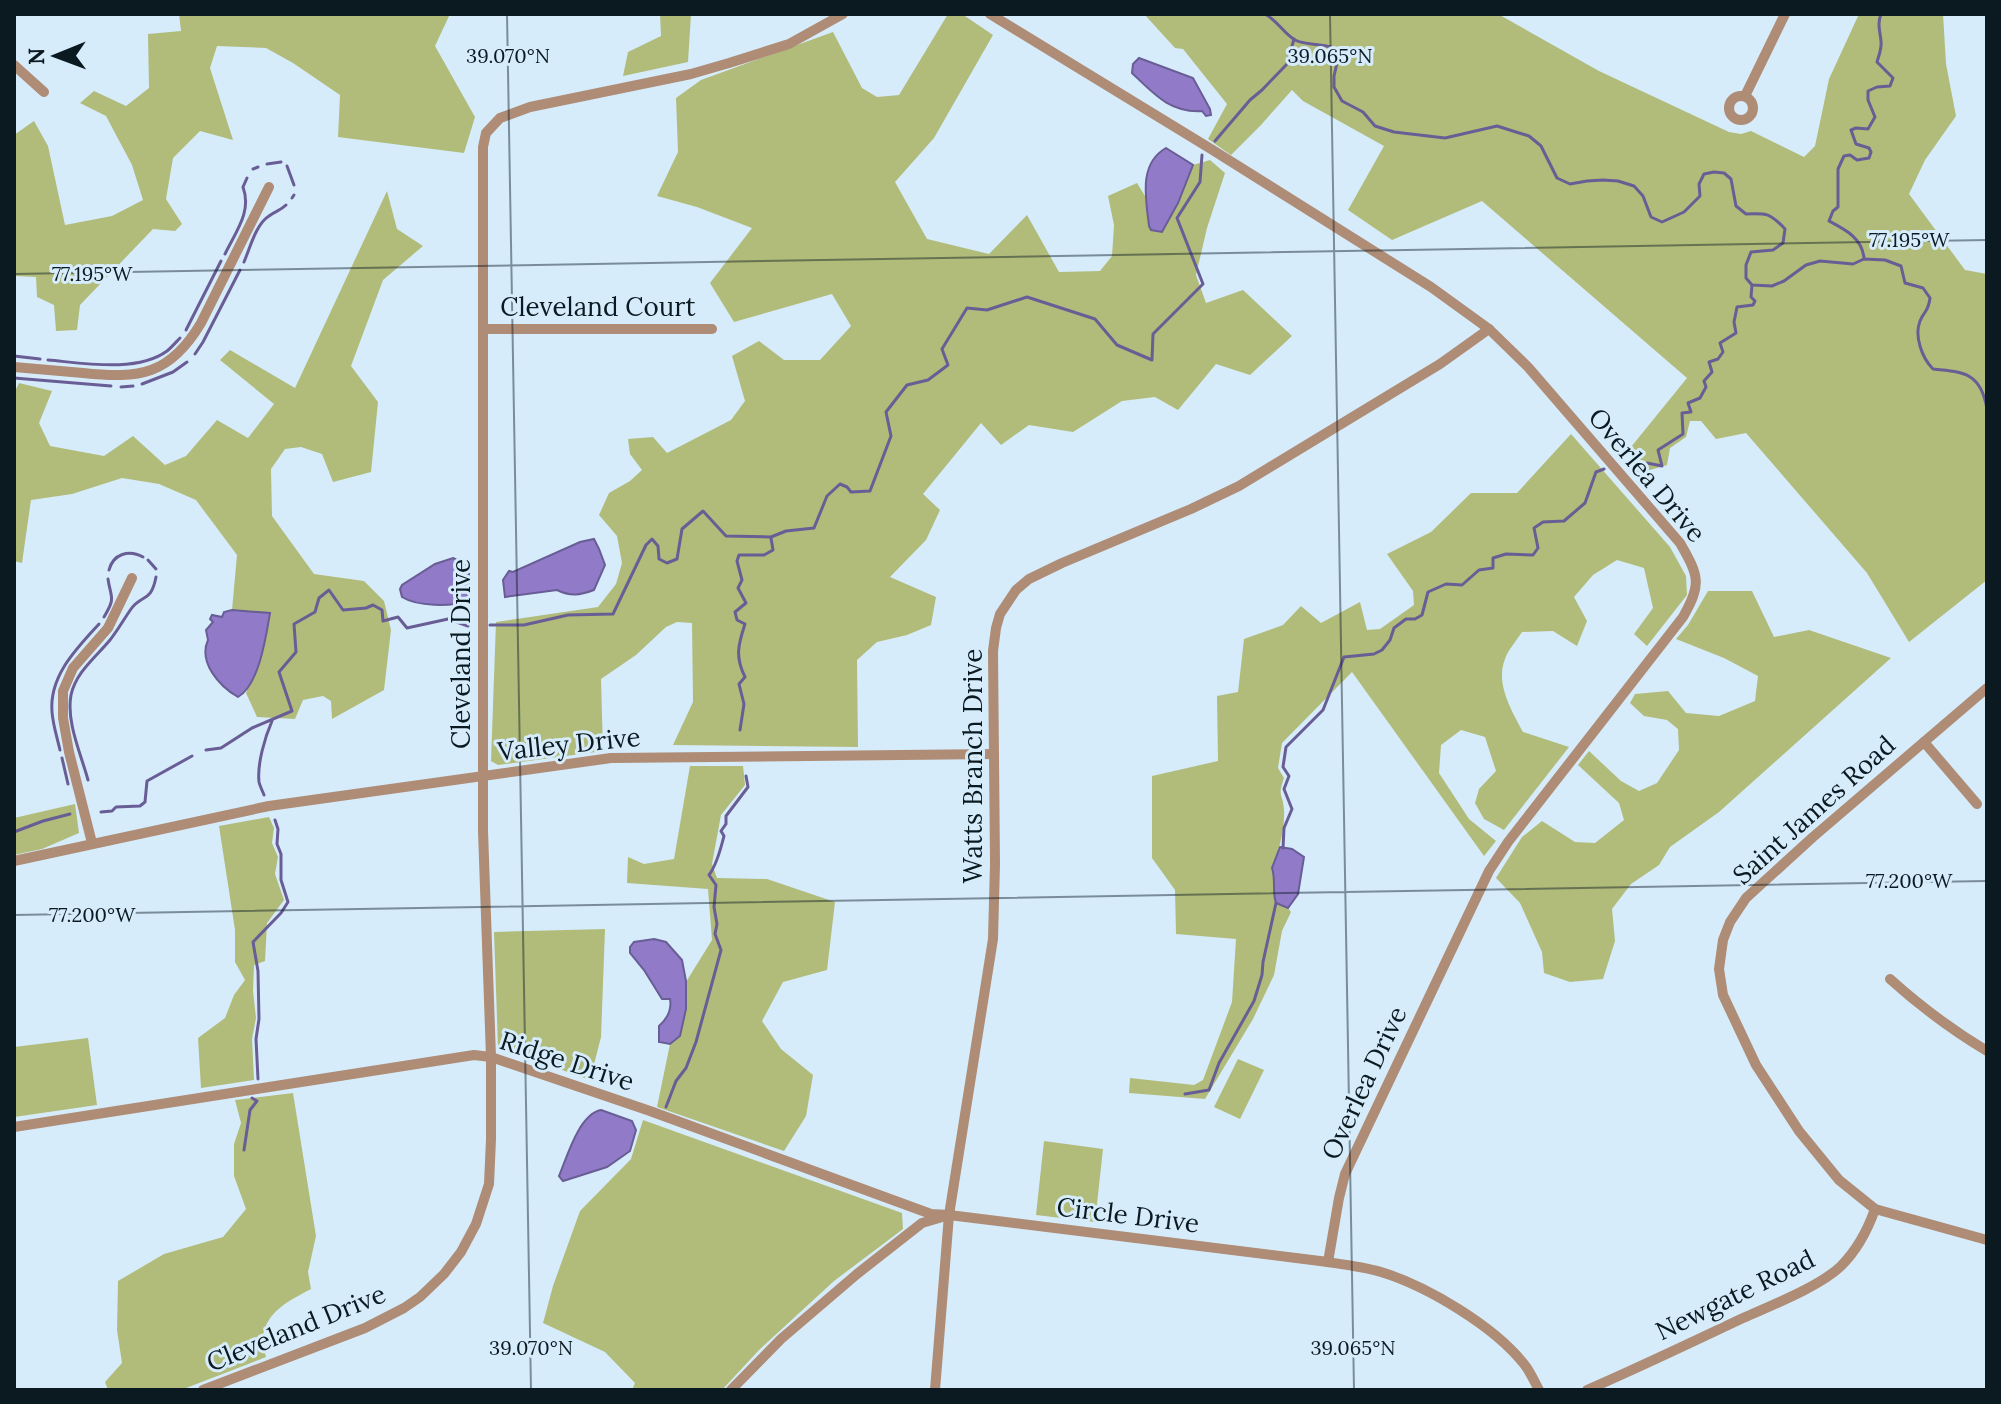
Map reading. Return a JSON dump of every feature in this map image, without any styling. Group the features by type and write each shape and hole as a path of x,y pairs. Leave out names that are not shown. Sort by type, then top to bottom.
{"street":[{"name":"Cleveland Drive","path":"203,1390 365,1328 420,1297 461,1252 476,1224 489,1184 491,1057 484,896 483,775 483,147 486,133 500,118 530,107 691,74 789,44 843,14"},
{"name":"Overlea Drive","path":"990,14 1431,287 1489,329 1528,367 1680,543 1693,567 1697,583 1694,597 1683,617 1508,842 1489,871 1345,1174 1328,1262"},
{"path":"1745,96 1785,14"},
{"path":"14,65 44,92"},
{"path":"14,367 115,376 147,372 169,362 191,340 201,323 269,187"},
{"name":"Cleveland Court","path":"484,329 712,329"},
{"name":"Watts Branch Drive","path":"935,1390 949,1215 993,939 993,651 1000,614 1008,600 1029,579 1239,486 1440,364 1489,329"},
{"path":"92,843 69,752 63,718 63,691 73,668 108,628 132,578"},
{"name":"Saint James Road","path":"1987,688 1746,898 1730,922 1723,940 1719,969 1723,995 1756,1065 1799,1131 1839,1180 1875,1209 1987,1240"},
{"path":"1924,742 1977,804"},
{"name":"Valley Drive","path":"14,861 269,806 611,758 994,754"},
{"path":"1890,979 1914,1001 1987,1051"},
{"name":"Ridge Drive","path":"14,1127 474,1055 491,1057 650,1111 931,1214 949,1215"},
{"name":"Newgate Road","path":"1587,1390 1825,1277 1851,1254 1871,1222 1875,1209"},
{"name":"Circle Drive","path":"731,1390 817,1307 857,1274 922,1223 949,1215 1328,1262 1378,1271 1432,1293 1499,1338 1525,1365 1539,1390"}],"green space":[{"path":"179,14 450,14 435,46 475,117 464,153 338,137 340,95 266,48 217,46 210,68 233,140 200,131 173,158 166,199 182,224 175,231 153,229 80,305 77,330 56,331 54,305 37,297 36,277 14,276 14,135 34,121 48,146 65,225 112,216 143,200 132,165 106,116 80,103 94,91 126,106 149,88 148,34 181,31"},
{"path":"660,14 691,14 688,62 623,76 628,52 661,36"},
{"path":"948,14 962,14 993,35 934,138 895,182 927,239 989,254 1027,215 1059,272 1100,271 1112,256 1114,225 1108,196 1137,183 1145,196 1149,226 1178,203 1193,165 1210,160 1225,173 1196,275 1206,303 1243,290 1292,336 1250,375 1216,364 1178,410 1155,397 1122,401 1073,432 1029,425 1001,445 981,423 923,494 940,510 926,540 890,577 936,597 931,625 877,642 857,660 858,747 673,745 693,702 692,623 677,622 666,627 636,655 601,679 603,751 498,765 491,761 496,622 598,607 616,584 622,563 617,536 599,515 609,493 642,470 630,454 628,439 653,437 667,453 731,420 745,401 732,356 759,341 784,360 820,360 851,326 832,294 734,322 710,283 752,228 657,196 678,152 676,98 701,80 833,32 862,88 877,97 899,95"},
{"path":"1144,14 1498,14 1599,71 1729,132 1741,134 1751,131 1804,157 1815,146 1829,79 1859,14 1943,14 1946,64 1956,116 1925,160 1909,194 1965,270 1987,274 1987,580 1909,642 1867,573 1746,433 1716,439 1701,421 1690,421 1686,437 1670,448 1667,465 1633,475 1631,447 1687,378 1482,201 1392,240 1348,210 1384,146 1303,101 1292,90 1231,155 1208,139 1227,104 1183,49 1175,48"},
{"path":"387,191 397,229 423,246 383,280 351,366 378,402 371,472 333,482 322,454 301,447 285,449 271,469 272,516 314,574 364,581 384,601 391,630 384,690 332,719 331,701 323,696 303,700 295,719 257,717 246,693 263,652 270,613 232,610 237,555 196,500 159,484 122,478 72,494 31,500 22,563 14,561 14,393 19,383 52,391 39,423 50,446 104,456 133,436 165,465 186,456 217,420 248,438 274,404 220,360 230,350 295,388"},
{"path":"1571,434 1670,547 1686,576 1687,595 1647,646 1634,634 1653,608 1644,568 1617,560 1593,575 1574,597 1587,621 1577,646 1553,631 1522,632 1508,652 1502,668 1503,688 1510,706 1523,732 1569,747 1504,830 1484,819 1475,803 1479,789 1496,771 1485,737 1461,730 1441,745 1439,773 1469,819 1496,841 1484,856 1352,672 1282,743 1278,768 1284,778 1281,792 1284,825 1272,868 1276,903 1291,912 1282,931 1274,975 1253,1019 1205,1099 1129,1093 1130,1078 1194,1085 1203,1080 1232,1002 1236,939 1176,934 1175,890 1152,858 1152,776 1218,761 1217,696 1238,692 1244,639 1283,625 1301,606 1321,623 1360,602 1367,630 1380,629 1414,605 1413,591 1387,554 1431,532 1471,493 1517,493"},
{"path":"1708,591 1752,591 1774,637 1809,630 1891,658 1719,812 1670,847 1659,865 1631,884 1612,909 1615,941 1603,979 1570,982 1544,973 1542,952 1520,903 1496,878 1522,837 1542,821 1575,842 1595,843 1624,820 1619,803 1578,765 1589,751 1621,781 1639,791 1657,783 1679,750 1678,729 1667,720 1644,716 1630,703 1635,694 1668,691 1686,713 1719,716 1755,701 1758,676 1724,658 1676,639"},
{"path":"690,766 743,766 745,785 721,815 712,864 717,878 767,879 835,902 827,970 783,982 762,1021 781,1049 813,1075 806,1116 784,1151 657,1107 670,1044 680,1036 686,1009 686,982 712,940 708,889 627,883 628,857 644,864 674,859"},
{"path":"75,804 79,833 42,849 14,855 14,818"},
{"path":"269,817 274,828 272,843 278,857 275,874 284,900 267,923 265,961 254,965 254,1080 201,1088 198,1038 225,1018 234,995 245,980 235,962 235,930 219,826"},
{"path":"605,929 601,1037 590,1080 498,1047 494,932"},
{"path":"88,1038 97,1105 14,1117 14,1047"},
{"path":"1238,1059 1264,1070 1240,1119 1214,1107"},
{"path":"293,1093 316,1236 308,1272 311,1289 280,1308 268,1321 263,1340 266,1357 181,1390 108,1390 105,1382 122,1363 117,1330 118,1281 164,1254 223,1237 246,1209 234,1176 234,1144 241,1123 235,1100"},
{"path":"643,1120 902,1213 903,1229 834,1281 759,1350 722,1390 632,1390 635,1383 605,1352 543,1323 580,1211 631,1159"},
{"path":"1044,1141 1103,1149 1095,1222 1036,1215"}],"shaded area":[{"path":"1139,58 1193,78 1211,115 1181,109 1155,95 1132,73 1133,64"},
{"path":"1166,148 1193,165 1162,232 1151,230 1149,226 1146,183 1151,163"},
{"path":"594,539 605,565 594,590 567,594 557,590 505,597 503,580 509,571"},
{"path":"453,558 464,563 469,574 467,602 434,605 402,597 402,585 435,564"},
{"path":"224,612 270,613 256,671 238,697 212,673 206,657 206,630 213,622 210,619 212,615 222,617"},
{"path":"1280,847 1292,849 1304,857 1298,894 1288,908 1276,903 1274,895 1272,868"},
{"path":"654,939 666,942 682,960 686,981 686,1009 680,1036 670,1044 659,1042 659,1026 669,1014 670,999 662,999 630,953 634,942"},
{"path":"601,1110 632,1121 636,1130 630,1151 607,1167 563,1181 559,1176 575,1137 586,1119"}],"waterway":[{"path":"1265,14 1295,40 1334,48 1337,63 1334,87 1342,101 1363,112 1375,126 1394,132 1445,138 1497,126 1529,136 1541,146 1557,178 1570,184 1603,180 1634,186 1643,196 1651,217 1662,222 1684,212 1700,196 1699,184 1704,174 1724,173 1731,179 1736,206 1746,214 1768,215 1785,229 1783,243 1773,250 1751,252 1746,265 1746,278 1752,285 1772,286 1806,265 1820,261 1853,264 1864,259 1885,260 1901,266 1905,283 1923,288 1930,298 1918,327 1925,359 1933,369 1970,377 1981,388 1987,409"},
{"path":"1864,258 1857,240 1829,221 1838,207 1838,169 1844,156 1850,155 1857,160 1869,158 1871,152 1869,148 1856,144 1851,130 1868,129 1875,117 1868,91 1890,86 1893,78 1877,62 1881,46 1881,14"},
{"path":"1215,141 1250,100 1287,64 1294,39"},
{"path":"490,625 524,625 568,615 613,614 646,545 652,539 658,546 659,559 667,563 677,559 682,529 703,511 726,536 771,537 786,531 814,528 827,496 840,484 851,492 870,491 891,436 886,412 907,385 928,380 948,365 942,349 967,308 987,310 1027,297 1095,319 1117,345 1152,360 1153,334 1203,284 1177,218 1200,182 1202,155"},
{"path":"267,164 281,162"},
{"path":"287,166 294,185"},
{"path":"253,169 258,167"},
{"path":"225,254 244,213 243,187 247,178"},
{"path":"244,262 260,225 286,205"},
{"path":"186,330 221,261"},
{"path":"195,354 240,270"},
{"path":"1633,470 1647,463 1662,466 1658,450 1683,434 1682,413 1691,412 1688,403 1700,398 1706,387 1704,381 1712,372 1709,362 1718,359 1723,352 1720,343 1736,333 1734,322 1737,307 1753,305 1752,285"},
{"path":"48,360 109,365 141,362 167,351 180,338"},
{"path":"14,356 40,359"},
{"path":"142,384 173,372 187,362"},
{"path":"14,378 111,386"},
{"path":"121,387 133,386"},
{"path":"1283,848 1284,828 1292,809 1284,789 1289,776 1283,767 1286,747 1323,710 1344,657 1374,654 1382,650 1394,628 1406,619 1422,615 1428,592 1446,584 1462,585 1479,570 1493,568 1493,558 1506,554 1533,555 1538,548 1534,528 1543,522 1564,521 1585,503 1596,472 1604,469"},
{"path":"740,730 744,704 739,684 745,677 739,651 745,624 737,620 735,612 746,603 738,588 742,580 737,561 739,555 764,555 773,550 771,538"},
{"path":"109,570 114,560 122,554 132,553 143,557"},
{"path":"148,560 156,569"},
{"path":"88,780 75,738 71,695 82,672 110,640 131,609 152,591 156,577"},
{"path":"104,617 111,601 108,579"},
{"path":"206,750 221,748 252,728 292,711 279,672 296,652 294,624 315,612 319,598 329,590 343,610 373,605 382,610 383,621 398,617 407,628 448,619 468,626"},
{"path":"60,750 52,712 55,687 66,664 99,624"},
{"path":"264,795 259,782 259,767 272,721"},
{"path":"101,812 112,811 116,807 140,806 145,802 147,781 192,756"},
{"path":"62,758 68,784"},
{"path":"666,1107 696,1042 721,950 715,934 716,885 709,875 724,836 721,831 726,824 726,816 748,787 746,776"},
{"path":"14,832 70,814"},
{"path":"258,1079 258,971 253,942 288,902 281,880 281,854 275,820"},
{"path":"1185,1094 1209,1090 1219,1063 1254,1001 1276,903"},
{"path":"244,1150 250,1110 257,1101 252,1098"}]}
